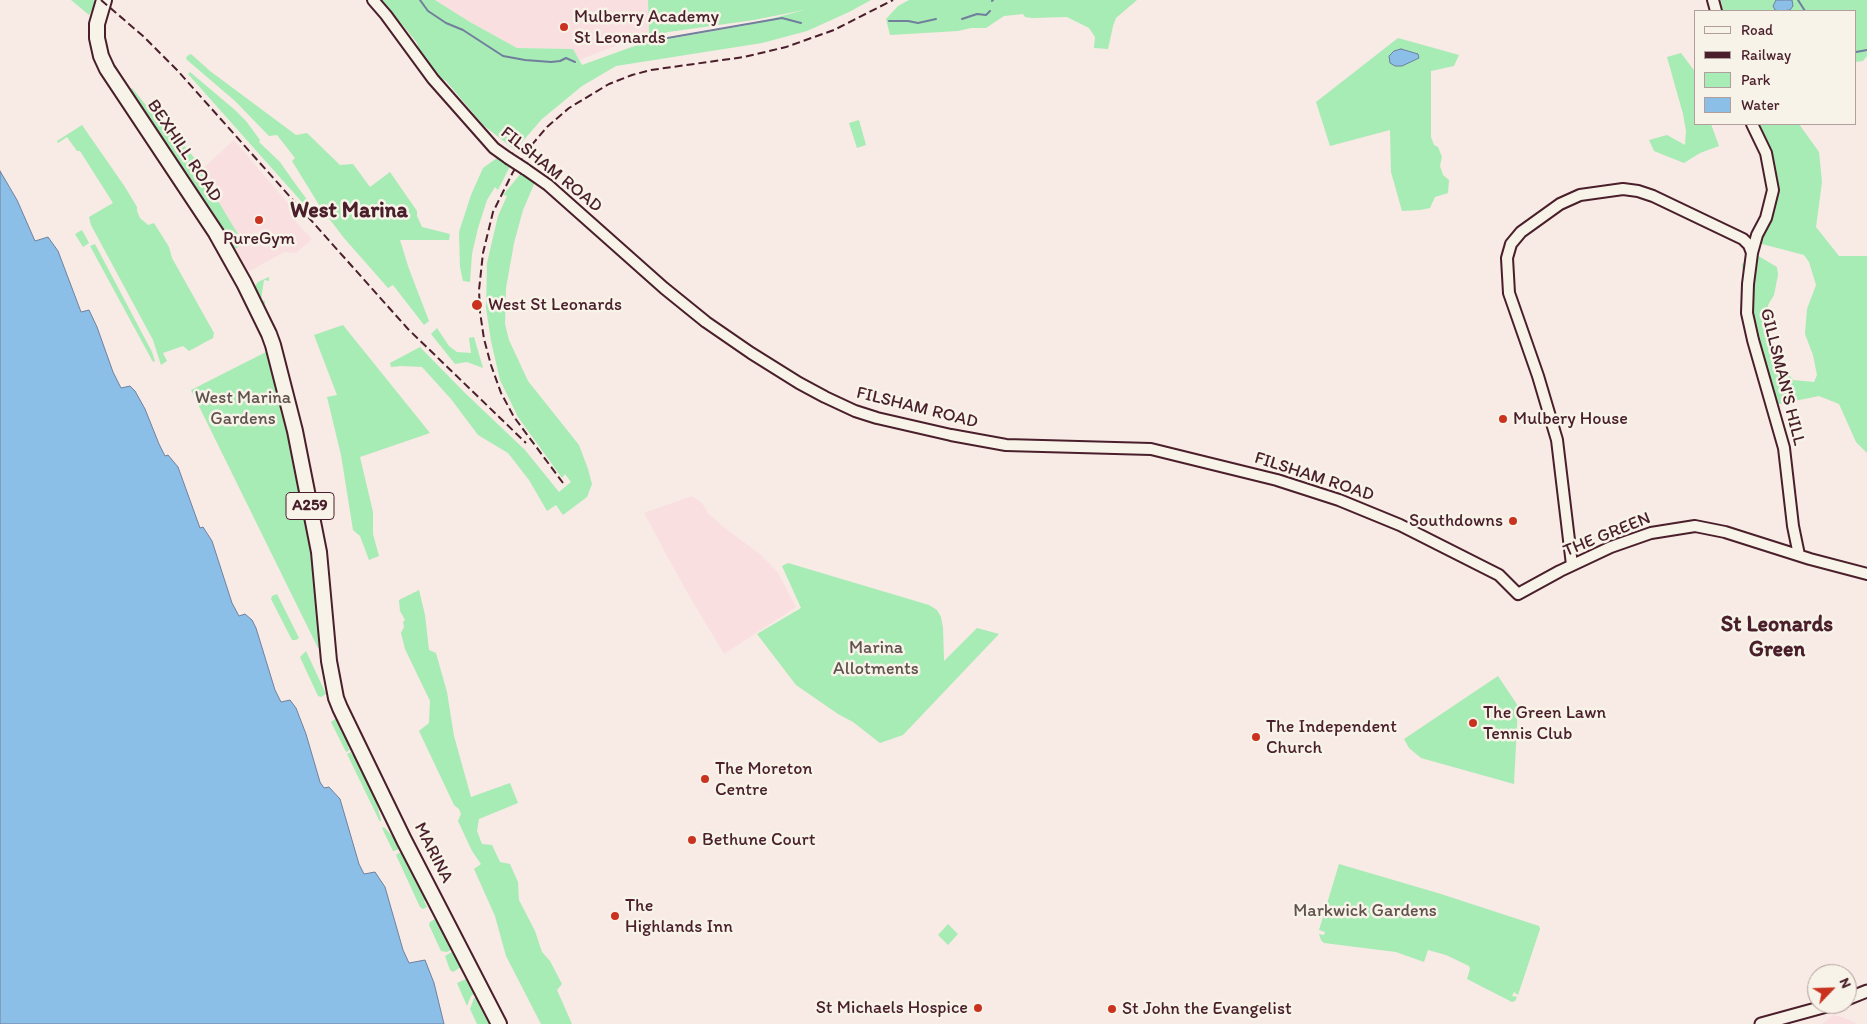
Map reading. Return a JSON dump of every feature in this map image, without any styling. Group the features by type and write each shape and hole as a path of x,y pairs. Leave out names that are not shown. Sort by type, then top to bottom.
{"highway":[{"name":"BEXHILL ROAD","path":"104,0 97,24 97,38 101,56 107,69 216,233 262,319 273,346 296,431 319,552 329,661 336,698"},
{"name":"MARINA","path":"336,698 404,840 499,1024"}],"main road":[{"path":"1761,1024 1807,1011"}],"street":[{"name":"FILSHAM ROAD","path":"373,0 433,79 494,148 548,185 664,288 706,322 751,353 825,397 855,411 951,435 1006,446 1151,449 1277,480 1353,505 1400,525 1499,576 1518,594"},
{"name":"GILLSMAN'S HILL","path":"1752,125 1766,153 1772,176 1773,190 1766,218 1757,235 1752,253 1747,313 1784,448 1790,486 1793,526 1799,555"},
{"path":"1572,565 1557,440 1538,376 1509,293 1507,258 1510,244 1521,232 1560,204 1580,195 1623,189 1638,191 1743,239 1749,245 1752,253"},
{"path":"1743,239 1757,235"},
{"name":"THE GREEN","path":"1518,594 1572,565 1612,547 1651,533 1695,526 1725,532 1867,574"}],"shaded area":[{"name":"Mulberry Academy St Leonards","path":"435,0 648,0 649,33 579,60 573,49 517,48"},
{"path":"234,140 292,208 296,222 312,239 296,253 284,252 250,271 246,268 235,249 244,244 200,171"},
{"path":"692,496 702,503 708,513 721,525 761,555 777,571 796,607 724,654 684,587 644,513"},
{"path":"1833,1015 1843,1017 1857,1024 1822,1024"}],"green space":[{"path":"71,0 93,0 96,2 89,15"},
{"path":"381,0 435,0 517,48 573,49 582,65 640,44 748,25 804,10 754,20 668,32 652,37 649,33 648,0 871,0 807,31 762,43 616,66 582,86 542,119 515,150 483,125 446,81 441,78 420,52 417,43"},
{"path":"909,0 1137,0 1116,18 1108,49 1094,48 1095,37 1089,28 1067,17 1032,18 1025,17 1023,14 1004,16 986,28 890,35 886,19 898,6"},
{"path":"1721,0 1867,0 1867,56 1863,61 1857,62 1857,10 1723,10"},
{"path":"1398,38 1459,55 1454,66 1431,71 1431,137 1442,157 1440,166 1443,175 1449,180 1448,193 1435,197 1430,208 1420,210 1402,211 1391,172 1390,130 1330,146 1316,102"},
{"path":"1681,53 1694,70 1694,125 1711,125 1719,146 1700,153 1684,163 1654,151 1649,140 1667,135 1685,145 1686,131 1683,114 1667,57"},
{"path":"191,54 210,71 296,135 307,133 340,165 353,164 370,187 390,172 417,211 422,227 450,234 449,240 400,240 429,321 424,325 393,285 388,288 344,238 321,208 292,161 295,158 277,135 269,136 235,101 186,59"},
{"path":"190,72 246,121 260,140 259,142 280,162 311,205 309,210 188,74"},
{"path":"132,88 158,120 168,126 201,166 200,171 244,244 235,249 220,224 193,188 128,92"},
{"path":"859,120 866,145 857,148 849,123"},
{"path":"82,125 125,187 137,207 140,218 148,225 154,223 169,247 172,258 214,333 213,338 189,351 183,346 163,353 167,361 161,365 153,340 91,225 89,217 113,203 80,151 77,151 67,137 58,143 57,141"},
{"path":"1760,125 1800,125 1819,152 1822,182 1816,227 1839,256 1867,256 1867,453 1856,442 1839,404 1819,396 1780,404 1771,402 1746,307 1742,264 1755,254 1777,267 1778,275 1774,295 1768,305 1771,356 1780,362 1793,380 1814,382 1817,375 1813,355 1805,334 1807,309 1816,285 1809,262 1804,255 1762,244 1759,240 1775,208 1777,189 1770,152"},
{"path":"497,158 511,164 498,190 495,187 487,200 472,254 470,282 463,281 460,267 459,232 471,195 483,168"},
{"path":"522,172 535,182 523,210 514,243 506,288 505,324 509,340 528,381 579,445 588,469 592,484 587,497 563,515 556,505 547,511 529,480 508,453 478,435 451,399 422,367 391,367 390,363 420,347 525,450 559,492 571,482 565,474 562,478 518,417 500,380 491,341 486,308 487,263 498,216 507,196 503,195"},
{"path":"82,230 89,243 83,247 75,234"},
{"path":"95,244 155,361 153,362 90,246"},
{"path":"269,277 269,281 264,280 261,300 265,301 265,304 262,304 256,293 255,286 258,282"},
{"path":"343,325 430,433 360,457 373,512 373,534 379,556 369,560 360,536 353,530 341,455 327,397 337,395 314,335"},
{"path":"437,328 449,346 457,352 471,353 469,338 474,337 483,368 467,362 455,364 431,334"},
{"name":"West Marina Gardens","path":"268,351 302,491 314,567 322,646 318,648 191,390"},
{"name":"Marina Allotments","path":"788,563 929,605 937,610 941,617 943,628 944,661 977,628 999,634 903,735 880,743 853,722 796,685 757,634 801,608 782,566"},
{"path":"419,590 425,615 429,650 436,653 447,692 454,736 471,797 510,783 518,803 479,819 477,831 482,844 492,845 500,862 510,864 518,882 519,900 535,931 542,952 550,961 562,984 557,990 572,1024 541,1024 506,956 495,916 474,869 481,864 472,851 458,821 461,814 459,809 454,805 419,731 429,723 430,701 405,649 401,633 405,620 400,611 399,600"},
{"path":"277,594 299,638 296,640 292,640 271,599 272,596"},
{"path":"306,651 326,694 321,697 318,696 300,657"},
{"name":"The Green Lawn Tennis Club","path":"1498,676 1518,706 1514,784 1421,758 1409,748 1404,739"},
{"path":"338,717 352,744 348,747 350,750 346,752 331,722"},
{"path":"351,752 352,755 356,754 377,795 375,797 380,822 347,754"},
{"path":"384,827 399,844 400,849 393,851 382,828"},
{"path":"405,849 429,899 424,901 427,907 423,909 420,907 396,855"},
{"name":"Markwick Gardens","path":"1339,864 1441,894 1539,926 1540,929 1518,995 1514,992 1512,996 1517,997 1515,1001 1512,1002 1467,979 1469,966 1446,955 1428,950 1424,962 1396,952 1324,943 1319,934 1324,935 1325,932 1319,930"},
{"path":"431,901 454,948 447,952 441,951 429,925 435,919 427,903"},
{"path":"948,924 958,934 948,945 938,935"},
{"path":"455,950 461,967 453,972 450,970 445,956"},
{"path":"468,978 476,993 471,996 467,1006 457,983"},
{"path":"479,996 492,1024 477,1024 470,1009 474,998"}],"water":[{"path":"1776,0 1792,0 1793,6 1790,10 1775,10 1773,6"},
{"path":"1401,49 1418,54 1419,58 1402,66 1395,66 1390,63 1389,56 1394,51"},
{"path":"0,171 17,200 35,241 48,237 58,251 81,312 89,310 121,388 130,386 135,391 145,409 165,456 168,455 178,467 200,528 203,527 212,541 232,603 239,616 245,614 252,620 256,628 275,690 281,702 290,700 296,708 320,782 324,788 329,787 340,799 359,864 364,874 375,872 385,887 403,950 409,963 425,960 434,983 444,1024 0,1024"}],"waterway":[{"path":"420,0 428,11 446,23 463,30 503,56 551,62 566,58 575,62"},
{"path":"1798,0 1804,10"},
{"path":"962,19 977,14 986,15 990,11"},
{"path":"656,40 782,18 801,23"},
{"path":"889,21 918,23 936,19"},
{"path":"1857,52 1867,50"}],"railway":[{"path":"101,0 143,36 177,70 408,329 526,443"},
{"path":"563,483 514,417 501,393 484,339 480,312 479,290 483,253 493,212 513,172 530,147 547,127 569,108 609,84 651,70 744,57 786,47 834,30 893,0"}],"place":[{"name":"Mulberry Academy St Leonards","path":"564,27"},
{"name":"PureGym","path":"259,220"},
{"name":"West St Leonards","path":"477,305"},
{"name":"Mulbery House","path":"1503,419"},
{"name":"Southdowns","path":"1513,521"},
{"name":"The Green Lawn Tennis Club","path":"1473,723"},
{"name":"The Independent Church","path":"1256,737"},
{"name":"The Moreton Centre","path":"705,779"},
{"name":"Bethune Court","path":"692,840"},
{"name":"The Highlands Inn","path":"615,916"},
{"name":"St Michaels Hospice","path":"978,1008"},
{"name":"St John the Evangelist","path":"1112,1009"}],"district":[{"name":"West Marina","path":"349,211"},
{"name":"St Leonards Green","path":"1777,638"}]}
